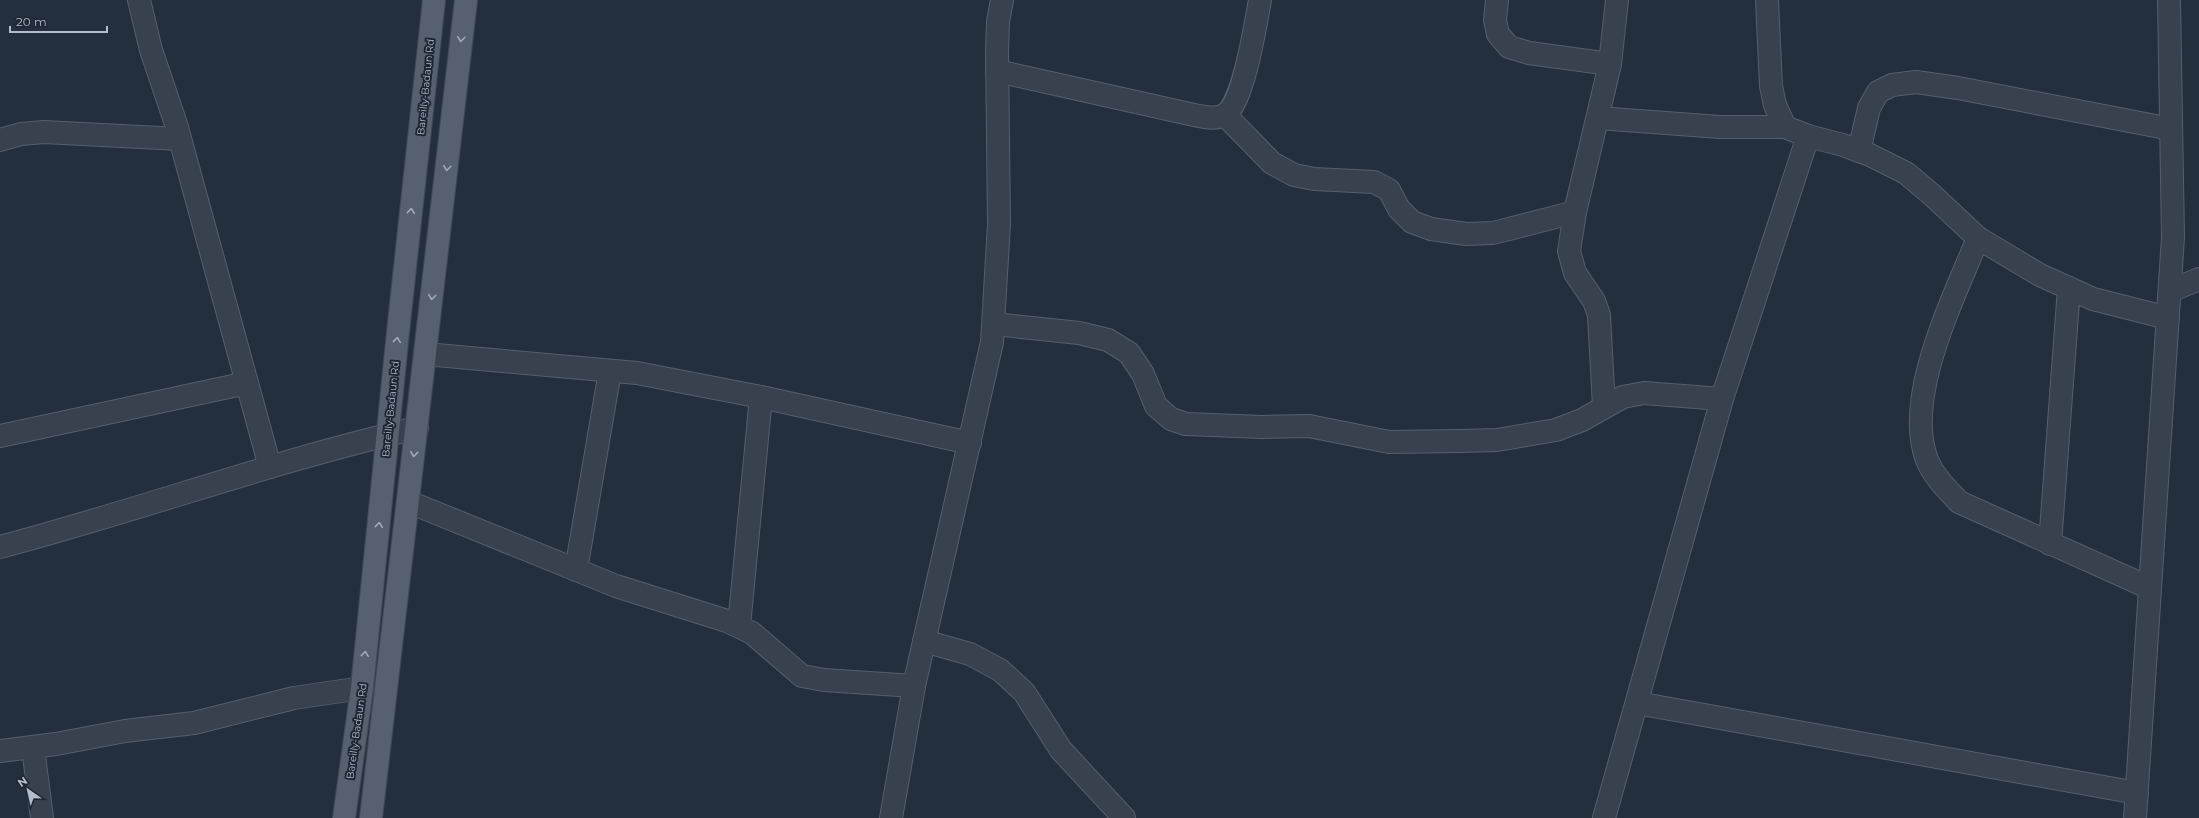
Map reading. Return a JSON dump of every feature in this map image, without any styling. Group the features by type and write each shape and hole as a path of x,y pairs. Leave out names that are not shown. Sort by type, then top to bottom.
{"main road":[{"name":"Bareilly-Badaun Rd","path":"344,818 362,688 387,435 434,0"},
{"path":"371,818 409,502 466,0"}],"street":[{"path":"139,0 151,50 180,139 270,467"},
{"path":"891,818 914,686 992,342 999,224 997,71 998,22 1002,0"},
{"path":"997,71 1194,115 1212,118 1225,115 1233,107 1240,92 1260,0"},
{"path":"1497,0 1495,20 1498,34 1509,47 1529,53 1610,64"},
{"path":"1604,406 1599,315 1594,301 1575,273 1569,251 1575,212 1610,64 1617,0"},
{"path":"1767,0 1771,86 1775,105 1785,127"},
{"path":"2135,818 2173,237 2169,0"},
{"path":"1859,151 1869,108 1878,92 1892,85 1916,82 1958,88 2172,128"},
{"path":"1225,115 1272,163 1294,175 1314,179 1374,182 1389,190 1399,209 1412,222 1431,229 1466,234 1493,233 1575,212"},
{"path":"1598,118 1720,127 1785,127 1808,136 1859,151 1906,173 1978,238 2040,275 2093,299 2168,318"},
{"path":"0,140 21,134 44,132 180,139"},
{"path":"1604,818 1722,399 1808,136"},
{"path":"1978,238 1927,374 1920,413 1922,441 1928,461 1937,477 1958,502 2150,588"},
{"path":"2170,292 2199,279"},
{"path":"2050,544 2069,288"},
{"path":"994,324 1079,333 1108,340 1129,353 1143,374 1156,406 1171,419 1186,424 1262,427 1309,426 1389,442 1497,440 1556,430 1582,420 1604,406 1623,397 1644,393 1722,399"},
{"path":"425,354 610,371 673,379 970,443"},
{"path":"576,570 610,371"},
{"path":"0,436 247,383"},
{"path":"739,626 761,397"},
{"path":"0,547 68,529 270,467 417,428"},
{"path":"409,502 616,586 739,626 752,633 802,676 824,680 914,686"},
{"path":"924,641 970,654 1000,670 1024,692 1061,750 1124,818"},
{"path":"0,751 33,748 125,731 194,723 294,698 362,688"},
{"path":"1637,703 2136,793"},
{"path":"33,748 42,818"}]}
